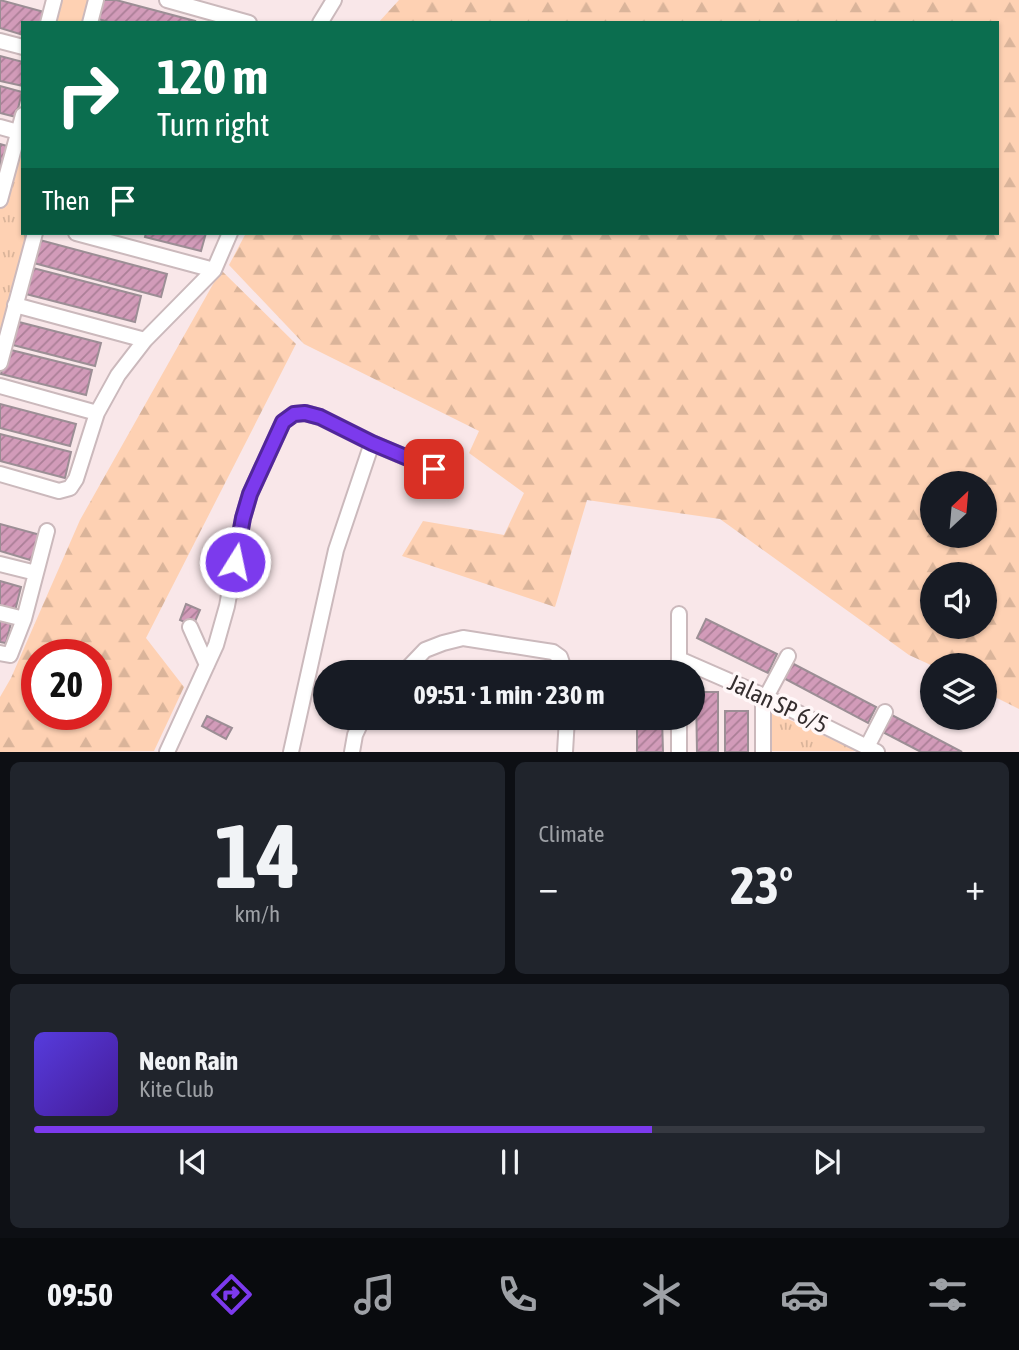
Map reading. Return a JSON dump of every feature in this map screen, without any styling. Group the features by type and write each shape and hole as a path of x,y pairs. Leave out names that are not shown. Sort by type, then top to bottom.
{"street":[{"path":"49,21 54,0"},
{"path":"91,21 96,0"},
{"path":"167,0 242,21"},
{"path":"321,21 334,0"},
{"path":"0,41 21,46"},
{"path":"0,200 21,122"},
{"path":"0,127 18,132"},
{"path":"0,363 34,235"},
{"path":"83,235 214,270"},
{"path":"0,474 59,491 70,488 76,480 97,413 118,375 145,340 214,270 229,235"},
{"path":"15,305 145,340"},
{"path":"0,386 97,413"},
{"path":"167,751 216,645 227,606 250,494 283,422 294,414 305,413 320,417 372,443 452,477"},
{"path":"291,751 336,550 372,443"},
{"path":"5,654 24,619 47,531"},
{"path":"0,564 36,573"},
{"path":"0,613 24,619"},
{"path":"679,614 679,660"},
{"path":"190,627 208,666"},
{"path":"415,660 425,650 463,638 553,652 562,660"},
{"path":"763,751 765,697 788,656"},
{"name":"Jalan SP 6/5","path":"705,675 765,697 872,749"},
{"path":"872,749 885,712"},
{"path":"352,751 357,730"},
{"path":"565,751 566,730"},
{"path":"679,730 679,751"}],"green space":[{"path":"54,0 96,0 91,21 49,21"},
{"path":"399,0 1019,0 1019,709 997,698 997,653 920,653 920,660 909,655 720,519 587,500 555,607 402,556 423,521 504,535 524,493 469,453 479,431 304,344 229,265 245,235 999,235 999,21 380,21"},
{"path":"21,122 21,235 34,235 0,363 0,200"},
{"path":"221,270 296,344 146,638 184,687 154,751 0,752 0,697 21,655 21,730 112,730 112,639 28,639 80,520"},
{"path":"764,708 857,751 766,751"}],"building":[{"path":"0,0 44,12 42,21 21,21 21,34 0,28"},
{"path":"100,0 116,0 195,21 105,21 95,18"},
{"path":"0,56 21,61 21,86 0,81"},
{"path":"0,86 21,92 16,117 0,113"},
{"path":"0,144 7,146 1,166 0,166"},
{"path":"146,235 205,235 201,251"},
{"path":"36,239 167,274 161,297 30,262"},
{"path":"29,267 141,296 135,322 22,293"},
{"path":"15,321 101,343 95,366 9,344"},
{"path":"7,349 92,370 86,395 1,374"},
{"path":"0,404 76,424 70,446 0,428"},
{"path":"0,434 71,452 65,478 0,461"},
{"path":"0,524 44,536 37,562 0,551"},
{"path":"0,581 21,587 15,611 0,608"},
{"path":"186,604 200,610 193,626 180,620"},
{"path":"0,615 12,619 6,643 0,642"},
{"path":"706,619 777,654 768,673 697,638"},
{"path":"786,660 876,707 868,723 778,675"},
{"path":"705,692 718,692 718,752 697,752 697,730 705,730"},
{"path":"725,711 748,711 748,752 725,752"},
{"path":"886,712 962,752 921,752 877,729"},
{"path":"207,716 232,728 226,739 202,726"},
{"path":"637,730 662,730 663,752 637,752"}],"route":[{"path":"235,562 250,494 283,422 294,414 305,413 320,417 434,469"}]}
